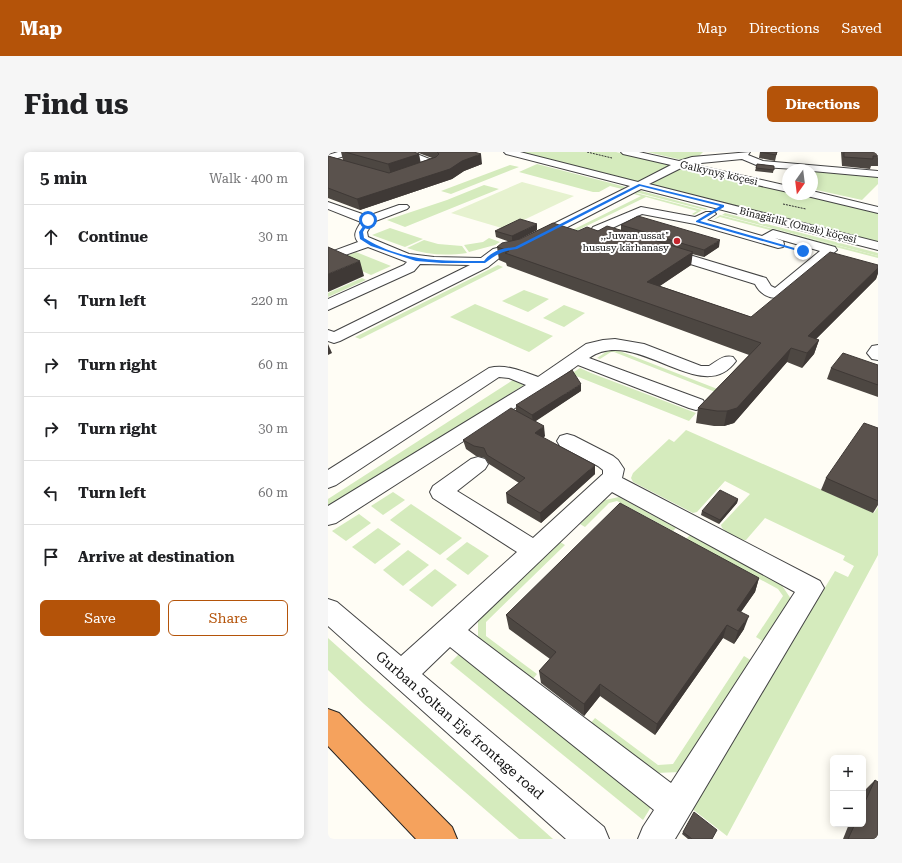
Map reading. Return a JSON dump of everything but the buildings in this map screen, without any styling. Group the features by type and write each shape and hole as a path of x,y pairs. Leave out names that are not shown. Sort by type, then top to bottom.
{"highway":[{"path":"328,724 440,839"}],"street":[{"path":"328,160 348,152"},
{"path":"403,152 434,164 405,174"},
{"name":"Binagärlik (Omsk) köçesi","path":"509,152 878,246"},
{"name":"Galkynyş köçesi","path":"626,152 782,188"},
{"path":"328,334 334,338 484,264 489,257 505,249 516,248 681,164 692,160 744,154 761,164 878,174"},
{"path":"499,158 530,164 543,160"},
{"path":"328,160 342,165"},
{"path":"818,196 878,210"},
{"path":"328,205 368,220"},
{"path":"697,221 723,206"},
{"path":"403,207 368,220 361,232 362,239 416,260 442,262 485,262"},
{"path":"634,242 597,230 641,210 697,221 803,251"},
{"path":"649,246 761,281 765,289 776,294 830,250 773,234 764,240"},
{"path":"328,257 368,242"},
{"path":"821,258 835,262"},
{"path":"328,305 409,268 416,260"},
{"path":"328,517 540,384 592,348 611,343 633,347 690,368 700,370 711,371 719,369 728,361"},
{"path":"878,350 875,353 878,355"},
{"path":"577,359 696,404"},
{"path":"328,480 495,372 512,372 540,384"},
{"path":"402,674 610,481 614,474 613,468 606,462 567,441"},
{"path":"478,464 441,492 534,551"},
{"path":"610,481 811,588 654,839"},
{"name":"Gurban Soltan Eje frontage road","path":"328,610 592,839"},
{"path":"449,631 675,806"}],"path":[{"path":"587,152 616,159 612,160"}],"green space":[{"path":"519,152 616,152 782,190 782,200 818,200 818,198 878,212 878,242"},
{"path":"647,152 703,152 698,157 682,160"},
{"path":"537,164 626,187 622,189 610,186 599,192 593,192 519,172"},
{"path":"510,165 519,167 451,194 441,191"},
{"path":"818,170 878,176 878,184 862,200 818,190"},
{"path":"522,182 574,196 505,229 451,213"},
{"path":"484,185 499,189 405,227 387,220 447,200"},
{"path":"638,190 708,209 705,210 635,192"},
{"path":"636,193 702,210 694,215 692,214 697,211 646,197 531,253 528,252 641,196 634,194"},
{"path":"725,213 878,253 878,256 722,215"},
{"path":"720,215 878,256 878,258 720,217 713,220"},
{"path":"390,228 423,239 405,247 372,235"},
{"path":"489,238 500,242 495,245 469,252 464,245 483,242"},
{"path":"424,240 438,244 462,246 467,253 437,254 407,248"},
{"path":"356,252 391,266 371,275 337,260"},
{"path":"498,265 503,267 360,339 355,337"},
{"path":"362,278 366,280 328,297 328,293"},
{"path":"524,290 549,299 528,312 502,301"},
{"path":"475,304 553,336 529,352 450,317"},
{"path":"564,305 585,313 564,327 543,318"},
{"path":"609,350 617,350 720,390 718,393 614,352 611,352 600,359 597,358"},
{"path":"580,368 696,413 689,421 571,374"},
{"path":"513,380 524,385 328,508 328,499"},
{"path":"686,430 874,513 878,507 878,555 727,836 691,808 835,571 848,577 854,566 843,560 845,556 765,518 746,540 728,533 722,528 721,525 750,494 725,481 697,512 693,513 633,482 631,478 633,473 669,439 674,442"},
{"path":"393,492 405,500 383,515 371,506"},
{"path":"619,497 676,528 673,531 617,501 609,503 585,527 580,524 605,500"},
{"path":"411,504 462,538 440,555 390,520"},
{"path":"359,514 371,523 346,541 332,531"},
{"path":"378,528 401,544 375,564 352,547"},
{"path":"690,535 781,584 791,599 764,642 756,637 783,596 778,589 686,539"},
{"path":"467,542 489,556 468,575 446,559"},
{"path":"560,542 565,545 486,622 486,636 537,674 532,680 478,639 478,621"},
{"path":"408,550 429,565 403,586 383,570"},
{"path":"435,569 457,585 432,607 409,590"},
{"path":"328,638 553,839 519,839 364,704 328,670"},
{"path":"459,654 651,807 643,820 450,663"},
{"path":"744,656 752,661 681,772 655,773 590,724 595,718 658,765 673,764"}],"place":[{"name":",,Juwan ussat\" hususy kärhanasy","path":"677,241"}],"route":[{"path":"368,220 361,232 362,239 373,245 416,260 442,262 485,262 489,257 505,249 516,248 639,185 723,206 697,221 803,251"}]}
